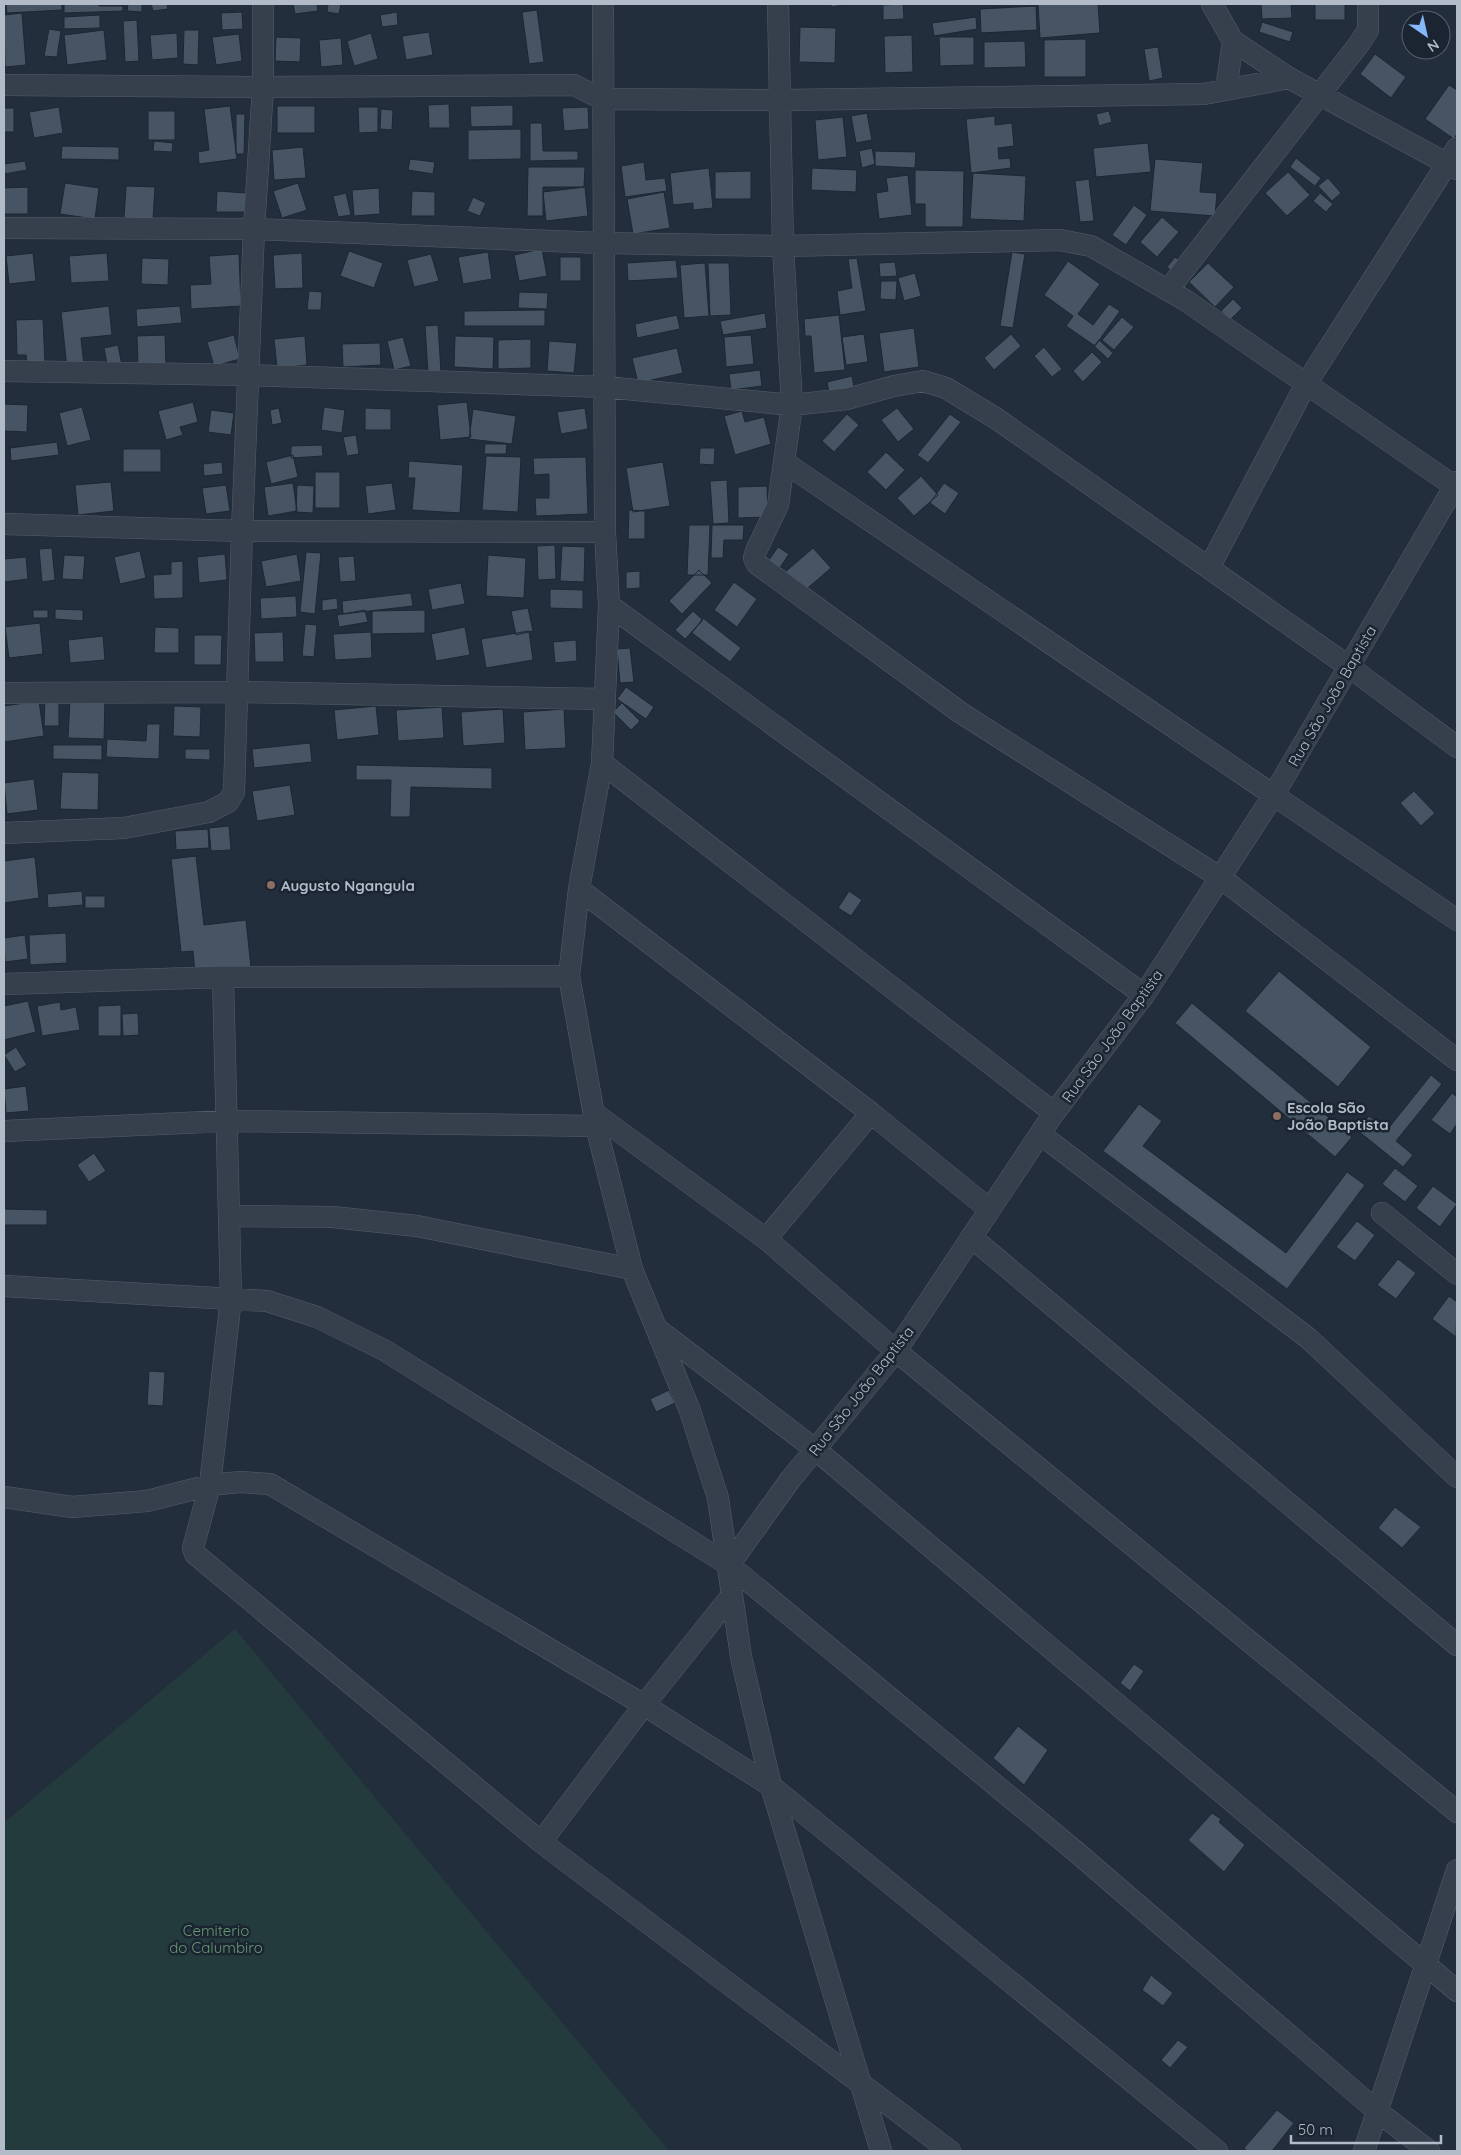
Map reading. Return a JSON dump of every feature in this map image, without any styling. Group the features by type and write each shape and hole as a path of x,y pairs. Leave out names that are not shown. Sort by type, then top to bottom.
{"street":[{"path":"4,834 124,828 209,812 228,802 234,792 254,229 263,88 263,4"},
{"path":"603,4 603,243 606,532 609,605 602,763 579,889 568,976 595,1120 632,1269 690,1411 718,1498 741,1658 771,1786 881,2151"},
{"path":"778,4 783,246 792,404 778,504 756,551 754,558 757,564 961,713 1220,878 1457,1060"},
{"path":"1209,568 1306,384 1454,160 1289,78 1233,41 1212,4"},
{"path":"1168,290 1359,44 1368,30 1368,4"},
{"path":"1226,90 1233,41"},
{"path":"4,85 263,88 574,85 602,99 781,100 1204,94 1289,78"},
{"path":"4,228 254,229 603,243 783,246 1060,240 1091,246 1185,300 1456,485"},
{"path":"4,371 249,375 605,387 792,404 847,399 894,386 923,381 946,388 997,419 1348,666 1457,748"},
{"path":"784,462 1457,920"},
{"name":"Rua São João Baptista","path":"729,1564 790,1480 896,1351 1054,1113 1144,994 1273,796 1456,485"},
{"path":"4,524 242,531 606,532"},
{"path":"609,605 1144,994"},
{"path":"4,693 237,692 605,700"},
{"path":"602,763 1054,1113"},
{"path":"579,889 871,1113 989,1209"},
{"path":"4,984 223,977 568,976"},
{"path":"223,977 231,1298 210,1485 194,1548 195,1554 200,1561 541,1842 950,2151"},
{"path":"766,1239 871,1113"},
{"path":"4,1131 228,1121 595,1120 766,1239 896,1351 1457,1812"},
{"path":"1040,1134 1308,1338 1457,1477"},
{"path":"1382,1213 1457,1274"},
{"path":"230,1216 333,1217 417,1226 632,1269"},
{"path":"970,1237 1457,1645"},
{"path":"4,1286 267,1301 317,1317 384,1350 729,1564 1074,1850 1378,2111 1429,2151"},
{"path":"656,1328 816,1450 1457,1990"},
{"path":"4,1496 72,1507 147,1501 210,1485 240,1482 270,1484 644,1705 771,1786 1218,2151"},
{"path":"541,1842 644,1705 732,1596"},
{"path":"1364,2151 1457,1870"}],"green space":[{"name":"Cemiterio do Calumbiro","path":"235,1629 669,2151 4,2151 4,1823"}],"building":[{"path":"6,4 62,4 62,10 7,13"},
{"path":"64,4 123,6 123,11 64,13"},
{"path":"128,4 142,4 142,12 127,11"},
{"path":"151,4 167,4 168,9 153,11"},
{"path":"293,4 317,4 318,11 295,14"},
{"path":"328,4 341,4 339,14 327,12"},
{"path":"831,4 850,4 831,7"},
{"path":"903,4 904,19 883,20 883,5"},
{"path":"1038,4 1098,4 1100,33 1040,38"},
{"path":"1261,4 1291,4 1292,18 1262,19"},
{"path":"1315,4 1345,4 1345,20 1315,20"},
{"path":"1036,6 1037,30 981,33 980,9"},
{"path":"537,10 544,62 529,64 522,12"},
{"path":"242,12 243,29 222,30 221,13"},
{"path":"397,12 398,25 382,27 380,15"},
{"path":"22,13 26,65 5,67 4,15"},
{"path":"100,15 100,28 64,29 64,17"},
{"path":"976,17 977,29 934,36 932,23"},
{"path":"137,20 139,61 125,62 123,21"},
{"path":"1262,22 1293,32 1290,42 1259,32"},
{"path":"800,27 836,28 835,63 799,62"},
{"path":"49,29 61,31 57,57 44,56"},
{"path":"104,30 107,60 67,65 64,35"},
{"path":"184,30 199,30 198,65 183,64"},
{"path":"429,32 433,55 406,60 402,36"},
{"path":"177,33 178,58 152,60 150,35"},
{"path":"371,33 378,59 354,66 347,41"},
{"path":"239,34 242,61 216,65 212,37"},
{"path":"912,35 913,72 885,73 884,36"},
{"path":"276,37 301,38 300,62 275,61"},
{"path":"939,37 974,37 974,65 940,66"},
{"path":"341,38 343,65 321,67 319,40"},
{"path":"1086,39 1086,77 1044,77 1044,40"},
{"path":"1025,41 1026,67 984,68 984,42"},
{"path":"1158,47 1163,78 1149,81 1144,49"},
{"path":"1375,54 1406,77 1391,98 1360,74"},
{"path":"1449,85 1457,90 1457,134 1454,139 1425,119"},
{"path":"449,104 450,128 429,128 428,105"},
{"path":"513,105 513,126 471,127 470,106"},
{"path":"230,106 237,159 199,164 198,152 209,150 204,109"},
{"path":"277,106 315,106 315,133 277,133"},
{"path":"59,107 63,133 34,138 29,112"},
{"path":"358,107 378,107 378,132 359,133"},
{"path":"588,107 589,129 564,131 562,108"},
{"path":"4,108 14,108 14,132 4,132"},
{"path":"381,109 393,110 392,130 380,129"},
{"path":"148,111 175,111 175,140 148,140"},
{"path":"1109,111 1112,122 1099,126 1096,114"},
{"path":"867,113 872,140 856,143 851,116"},
{"path":"236,114 245,114 244,154 236,154"},
{"path":"995,116 995,125 1012,123 1014,146 998,148 999,159 1010,158 1011,168 971,173 966,119"},
{"path":"843,117 847,157 818,160 815,120"},
{"path":"530,123 542,123 543,151 578,151 578,160 530,161"},
{"path":"521,129 521,159 468,160 468,130"},
{"path":"154,141 173,143 172,152 153,151"},
{"path":"1148,143 1151,172 1096,177 1093,148"},
{"path":"62,146 119,147 119,160 61,159"},
{"path":"303,147 306,178 274,180 272,150"},
{"path":"872,148 875,164 862,168 859,151"},
{"path":"875,151 916,152 915,168 875,166"},
{"path":"1296,158 1321,178 1315,186 1290,167"},
{"path":"410,159 435,162 433,174 408,170"},
{"path":"1155,159 1203,163 1200,192 1217,193 1215,216 1150,211"},
{"path":"25,161 27,170 5,174 4,164"},
{"path":"644,162 646,180 665,178 667,191 625,197 621,166"},
{"path":"528,167 585,167 584,187 543,187 543,216 527,216"},
{"path":"709,168 713,208 693,210 693,203 673,205 670,173"},
{"path":"812,168 857,170 856,192 811,190"},
{"path":"915,170 964,171 963,227 925,227 925,204 915,204"},
{"path":"751,171 751,199 715,199 715,172"},
{"path":"1288,172 1310,195 1287,216 1265,193"},
{"path":"973,173 1026,176 1024,221 970,219"},
{"path":"908,175 912,215 879,219 876,193 888,191 886,178"},
{"path":"1328,178 1341,193 1332,201 1318,186"},
{"path":"1089,179 1094,221 1080,222 1075,181"},
{"path":"65,183 99,188 95,219 60,214"},
{"path":"298,183 307,210 282,218 273,191"},
{"path":"126,186 155,187 153,219 124,218"},
{"path":"28,187 28,214 4,214 4,188"},
{"path":"585,187 588,216 546,221 543,192"},
{"path":"379,188 380,214 354,216 352,190"},
{"path":"217,191 246,193 245,212 216,212"},
{"path":"412,191 435,192 435,216 411,216"},
{"path":"664,192 670,228 633,234 627,199"},
{"path":"346,193 351,215 338,217 333,196"},
{"path":"1320,193 1333,204 1326,212 1313,201"},
{"path":"473,197 486,203 480,216 467,211"},
{"path":"1134,205 1147,215 1126,245 1112,235"},
{"path":"1162,217 1179,232 1157,257 1140,242"},
{"path":"542,249 547,276 519,281 514,255"},
{"path":"349,251 383,263 374,288 340,276"},
{"path":"488,252 492,279 463,284 458,257"},
{"path":"1012,252 1025,254 1013,328 1000,326"},
{"path":"33,253 36,281 9,284 6,256"},
{"path":"107,253 109,281 71,283 69,256"},
{"path":"302,253 303,288 275,289 273,255"},
{"path":"239,254 241,306 191,309 190,285 211,284 209,256"},
{"path":"431,254 439,281 414,287 407,260"},
{"path":"560,257 581,257 581,281 560,281"},
{"path":"1175,257 1184,264 1175,274 1167,267"},
{"path":"142,258 169,259 168,285 141,284"},
{"path":"857,258 866,311 840,315 837,291 852,288 848,259"},
{"path":"676,260 678,278 628,281 627,263"},
{"path":"1068,261 1100,284 1078,314 1093,325 1109,304 1120,311 1095,346 1066,326 1073,316 1044,295"},
{"path":"895,262 897,276 880,277 879,263"},
{"path":"705,263 709,316 684,318 680,265"},
{"path":"708,263 729,263 731,315 710,316"},
{"path":"1208,263 1234,287 1215,307 1189,282"},
{"path":"915,273 921,296 904,301 898,278"},
{"path":"881,281 897,281 896,300 880,299"},
{"path":"309,291 322,292 321,310 307,310"},
{"path":"519,292 548,293 547,309 518,308"},
{"path":"1233,299 1242,308 1230,320 1221,311"},
{"path":"109,306 112,335 81,338 84,366 67,368 61,312"},
{"path":"180,306 182,323 137,327 136,309"},
{"path":"545,310 545,326 464,326 464,311"},
{"path":"765,313 767,328 723,335 720,321"},
{"path":"677,315 680,329 637,338 635,324"},
{"path":"839,315 845,370 814,373 811,336 805,336 804,319"},
{"path":"1122,317 1134,327 1114,350 1102,340"},
{"path":"43,319 45,363 27,364 26,355 17,355 16,320"},
{"path":"438,325 441,372 428,373 425,326"},
{"path":"914,328 919,367 884,372 879,333"},
{"path":"864,334 868,362 846,365 842,337"},
{"path":"1011,334 1021,346 994,370 984,358"},
{"path":"165,335 166,366 138,367 137,336"},
{"path":"234,335 240,359 214,366 207,342"},
{"path":"751,335 754,364 726,367 724,337"},
{"path":"305,336 307,365 277,368 274,339"},
{"path":"455,336 494,337 493,369 454,367"},
{"path":"403,337 411,366 394,370 387,341"},
{"path":"531,339 531,368 498,369 498,340"},
{"path":"1099,340 1113,353 1108,359 1094,346"},
{"path":"549,341 577,343 574,373 547,371"},
{"path":"380,343 381,365 343,367 342,344"},
{"path":"118,345 122,366 108,369 104,348"},
{"path":"1044,347 1062,369 1052,377 1034,356"},
{"path":"677,348 683,373 638,383 632,358"},
{"path":"1092,352 1102,362 1083,382 1073,371"},
{"path":"760,370 762,386 731,390 729,374"},
{"path":"852,376 854,387 829,393 827,382"},
{"path":"193,402 198,422 180,427 183,435 166,440 158,411"},
{"path":"467,402 471,437 440,440 437,405"},
{"path":"4,404 28,405 27,432 4,431"},
{"path":"82,407 91,440 67,446 59,413"},
{"path":"324,407 345,410 342,433 321,430"},
{"path":"279,408 282,423 272,425 270,410"},
{"path":"365,408 391,409 391,430 365,430"},
{"path":"585,408 588,429 561,434 557,412"},
{"path":"897,408 914,429 898,442 881,420"},
{"path":"473,409 516,416 512,444 469,439"},
{"path":"211,410 234,413 231,435 208,432"},
{"path":"742,411 745,422 764,417 771,444 735,455 724,416"},
{"path":"847,414 859,425 834,452 822,441"},
{"path":"950,414 961,422 928,463 917,455"},
{"path":"356,435 359,454 347,456 343,437"},
{"path":"57,442 59,455 11,461 10,448"},
{"path":"485,444 507,444 506,454 484,454"},
{"path":"322,445 323,456 291,458 291,446"},
{"path":"700,448 715,448 714,465 699,464"},
{"path":"123,449 161,449 161,472 123,472"},
{"path":"886,452 905,470 886,490 867,472"},
{"path":"293,455 298,477 271,484 266,462"},
{"path":"486,456 521,457 518,512 482,510"},
{"path":"586,457 588,514 536,516 535,498 549,498 549,474 534,475 533,458"},
{"path":"409,461 463,465 460,513 412,510 415,478 408,478"},
{"path":"222,462 223,474 204,476 203,464"},
{"path":"663,462 670,506 633,512 626,468"},
{"path":"315,472 340,472 340,508 315,508"},
{"path":"921,476 938,495 914,516 897,498"},
{"path":"727,480 729,523 713,524 710,481"},
{"path":"111,482 114,511 78,515 75,485"},
{"path":"293,483 297,511 268,516 264,487"},
{"path":"392,483 396,510 368,514 365,486"},
{"path":"944,483 959,493 945,514 930,503"},
{"path":"226,485 230,511 206,514 202,488"},
{"path":"297,485 314,486 313,513 296,512"},
{"path":"767,486 768,517 738,518 738,487"},
{"path":"629,510 645,511 645,539 628,539"},
{"path":"689,525 710,525 708,575 687,575"},
{"path":"712,525 744,525 743,540 724,540 723,558 711,558"},
{"path":"555,545 556,579 538,580 537,546"},
{"path":"562,546 585,547 584,582 560,581"},
{"path":"778,547 789,554 777,572 766,564"},
{"path":"52,548 55,580 42,582 39,549"},
{"path":"813,548 831,568 802,593 784,573"},
{"path":"140,551 146,578 120,584 114,557"},
{"path":"306,552 321,553 315,614 300,612"},
{"path":"225,554 227,580 199,583 197,557"},
{"path":"297,554 301,581 266,587 261,561"},
{"path":"64,555 85,556 83,580 62,579"},
{"path":"488,555 526,558 524,598 486,596"},
{"path":"354,556 356,581 340,582 338,557"},
{"path":"26,557 28,579 4,582 4,559"},
{"path":"183,561 183,598 154,599 153,575 171,574 171,562"},
{"path":"699,570 712,583 682,614 669,601"},
{"path":"640,571 640,588 626,589 626,572"},
{"path":"734,582 757,599 737,627 714,610"},
{"path":"461,583 465,604 432,610 428,589"},
{"path":"550,589 583,590 583,609 550,608"},
{"path":"411,593 413,606 343,614 342,601"},
{"path":"296,596 297,617 261,619 260,598"},
{"path":"337,598 338,609 322,611 322,600"},
{"path":"528,608 533,631 516,635 511,611"},
{"path":"55,609 83,610 83,621 55,619"},
{"path":"33,610 48,610 48,618 33,618"},
{"path":"365,610 368,622 339,627 337,615"},
{"path":"425,610 425,633 372,634 372,611"},
{"path":"693,611 703,620 685,639 675,630"},
{"path":"703,618 741,648 730,662 692,633"},
{"path":"40,623 43,654 9,658 5,627"},
{"path":"305,624 317,625 314,657 302,656"},
{"path":"155,627 179,628 179,653 154,653"},
{"path":"465,627 470,655 436,661 431,634"},
{"path":"529,631 533,660 486,668 481,639"},
{"path":"283,632 284,662 255,662 254,633"},
{"path":"371,632 372,658 335,660 333,634"},
{"path":"194,635 222,635 221,665 194,665"},
{"path":"103,636 105,660 70,663 68,640"},
{"path":"576,640 577,661 555,663 553,642"},
{"path":"630,648 634,682 620,683 617,649"},
{"path":"626,687 654,707 646,719 617,699"},
{"path":"45,699 59,699 59,726 44,726"},
{"path":"70,699 105,700 104,739 68,738"},
{"path":"39,701 44,736 4,742 4,706"},
{"path":"622,703 640,721 631,730 613,712"},
{"path":"174,706 201,707 200,737 173,736"},
{"path":"376,706 379,735 337,740 334,710"},
{"path":"442,707 444,738 398,741 396,710"},
{"path":"503,709 505,743 463,746 461,712"},
{"path":"564,709 566,748 525,750 523,712"},
{"path":"147,724 160,724 159,759 106,757 107,739 146,741"},
{"path":"310,743 312,762 254,768 252,749"},
{"path":"53,745 102,745 102,760 53,759"},
{"path":"185,749 210,749 210,760 185,759"},
{"path":"356,765 492,768 492,789 411,787 410,817 390,817 391,780 356,780"},
{"path":"62,772 99,773 98,810 60,809"},
{"path":"34,779 38,810 7,814 4,783"},
{"path":"290,785 295,815 257,821 252,791"},
{"path":"1414,791 1435,813 1421,826 1400,803"},
{"path":"229,826 231,850 211,851 209,828"},
{"path":"208,829 209,848 176,850 175,831"},
{"path":"196,856 204,925 246,920 251,968 195,974 193,951 181,952 171,859"},
{"path":"35,857 39,898 4,903 4,861"},
{"path":"82,891 83,905 48,908 47,894"},
{"path":"849,891 862,900 851,916 838,908"},
{"path":"85,896 105,896 105,908 85,908"},
{"path":"66,933 67,963 30,965 29,935"},
{"path":"25,935 28,959 5,962 4,938"},
{"path":"1279,971 1371,1047 1338,1087 1245,1011"},
{"path":"28,1001 36,1032 4,1040 4,1006"},
{"path":"60,1002 61,1010 76,1007 80,1030 42,1036 37,1006"},
{"path":"1192,1003 1352,1137 1335,1157 1175,1023"},
{"path":"121,1005 121,1036 98,1036 98,1006"},
{"path":"138,1013 139,1035 123,1036 122,1014"},
{"path":"16,1047 27,1065 15,1072 4,1055"},
{"path":"1431,1075 1442,1084 1396,1141 1413,1155 1403,1167 1357,1130 1369,1116 1387,1130"},
{"path":"26,1086 29,1111 6,1113 4,1089"},
{"path":"1452,1093 1457,1097 1457,1124 1450,1134 1431,1120"},
{"path":"1139,1104 1162,1121 1143,1146 1286,1253 1347,1172 1365,1185 1287,1289 1103,1151"},
{"path":"94,1153 106,1171 89,1182 77,1165"},
{"path":"1395,1168 1418,1186 1405,1202 1382,1184"},
{"path":"1433,1186 1457,1204 1440,1227 1416,1208"},
{"path":"4,1209 47,1210 47,1225 4,1225"},
{"path":"1357,1221 1375,1235 1355,1261 1336,1247"},
{"path":"1398,1259 1416,1273 1396,1299 1377,1285"},
{"path":"1449,1296 1457,1302 1456,1337 1432,1319"},
{"path":"149,1371 165,1372 163,1406 147,1405"},
{"path":"669,1390 675,1403 656,1412 650,1399"},
{"path":"1395,1507 1421,1527 1402,1548 1378,1528"},
{"path":"1134,1664 1144,1671 1130,1691 1120,1683"},
{"path":"1018,1726 1048,1750 1024,1785 993,1758"},
{"path":"1212,1813 1221,1819 1219,1822 1245,1845 1224,1872 1188,1840"},
{"path":"1151,1975 1173,1993 1163,2006 1142,1990"},
{"path":"1178,2040 1188,2047 1170,2068 1161,2060"},
{"path":"1277,2110 1294,2123 1272,2151 1247,2151 1244,2148"}],"place":[{"name":"Augusto Ngangula","path":"271,885"},
{"name":"Escola São João Baptista","path":"1277,1116"}]}
